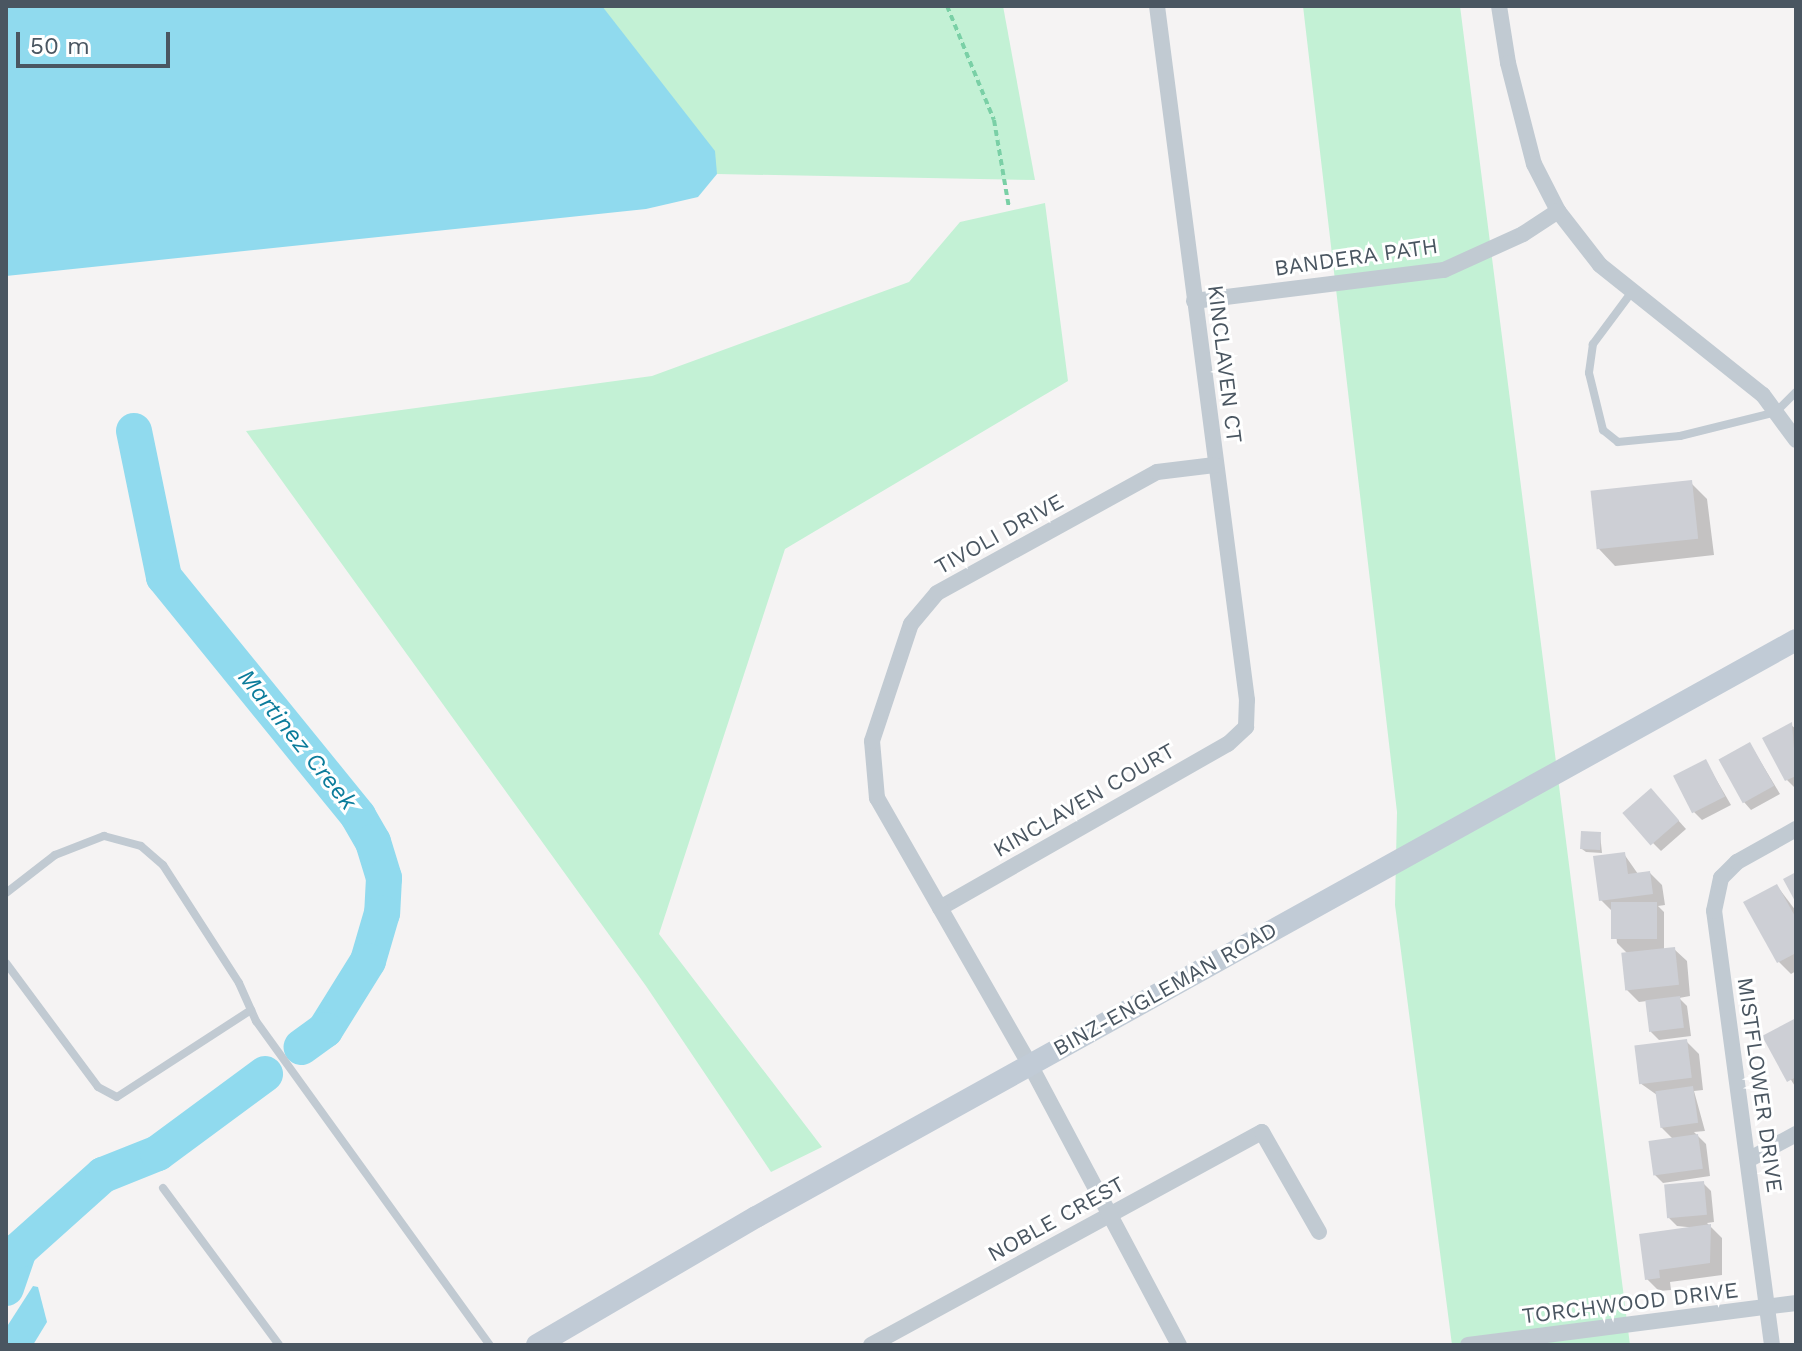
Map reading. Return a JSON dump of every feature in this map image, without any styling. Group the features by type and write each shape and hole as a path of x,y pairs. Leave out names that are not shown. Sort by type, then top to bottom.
{"street":[{"name":"KINCLAVEN CT","path":"1157,6 1247,700 1246,727"},
{"path":"1499,6 1508,63 1534,164 1558,211 1600,265 1631,293 1719,358 1776,412 1796,440"},
{"name":"BANDERA PATH","path":"1194,301 1444,270 1523,234 1558,211"},
{"name":"TIVOLI DRIVE","path":"1179,1345 1030,1065 877,798 872,741 911,624 937,593 1157,472 1215,465"},
{"name":"BINZ-ENGLEMAN ROAD","path":"537,1345 1030,1065 1796,640"},
{"name":"KINCLAVEN COURT","path":"940,908 1228,744 1246,727"},
{"name":"MISTFLOWER DRIVE","path":"1772,1345 1714,911 1721,878 1737,862 1796,829"},
{"name":"NOBLE CREST","path":"871,1345 1262,1132 1319,1232"},
{"path":"1748,1160 1796,1134"},
{"name":"TORCHWOOD DRIVE","path":"1468,1345 1796,1303"}],"lane":[{"path":"1631,293 1593,344 1589,373 1596,409 1609,435 1632,443 1776,412 1796,392"},
{"path":"6,893 78,843 104,836 141,846 163,865 251,1010 490,1345"},
{"path":"6,963 98,1087 117,1097 251,1010"},
{"path":"163,1188 279,1345"}],"path":[{"path":"947,6 994,120 1009,208"}],"green space":[{"path":"599,6 1003,6 1035,180 717,174"},
{"path":"1303,6 1460,6 1630,1345 1452,1345 1395,905 1397,812"},
{"path":"1045,203 1068,381 785,549 659,934 822,1147 771,1172 646,986 246,431 652,376 909,282 960,222"}],"water":[{"path":"6,6 602,6 715,151 717,174 698,197 646,209 6,276"},
{"path":"33,1286 38,1287 47,1322 33,1345 6,1345 6,1328"}],"building":[{"path":"1692,480 1698,539 1597,549 1591,491"},
{"path":"1792,722 1796,776 1785,781 1762,738"},
{"path":"1750,742 1774,786 1743,803 1719,759"},
{"path":"1706,759 1725,796 1692,813 1673,776"},
{"path":"1651,788 1679,820 1651,845 1622,813"},
{"path":"1581,831 1601,832 1600,850 1580,849"},
{"path":"1625,852 1628,874 1650,871 1653,894 1599,901 1593,856"},
{"path":"1796,872 1796,903 1783,879"},
{"path":"1777,884 1796,918 1796,953 1777,963 1743,902"},
{"path":"1611,902 1657,902 1657,939 1611,939"},
{"path":"1675,947 1679,985 1625,990 1621,953"},
{"path":"1680,996 1684,1028 1649,1032 1645,1000"},
{"path":"1796,1018 1796,1077 1787,1082 1762,1036"},
{"path":"1687,1039 1692,1078 1639,1084 1634,1045"},
{"path":"1693,1086 1698,1123 1661,1128 1655,1091"},
{"path":"1698,1134 1703,1169 1653,1176 1648,1141"},
{"path":"1704,1181 1707,1215 1667,1218 1664,1184"},
{"path":"1711,1224 1710,1263 1659,1270 1660,1278 1645,1280 1639,1234"}],"waterway":[{"name":"Martinez Creek","path":"134,431 164,577 358,816 373,842 384,878 382,913 368,961 325,1030 302,1047"},
{"name":"Martinez Creek","path":"6,1288 19,1250 103,1175 158,1153 265,1074"}]}
